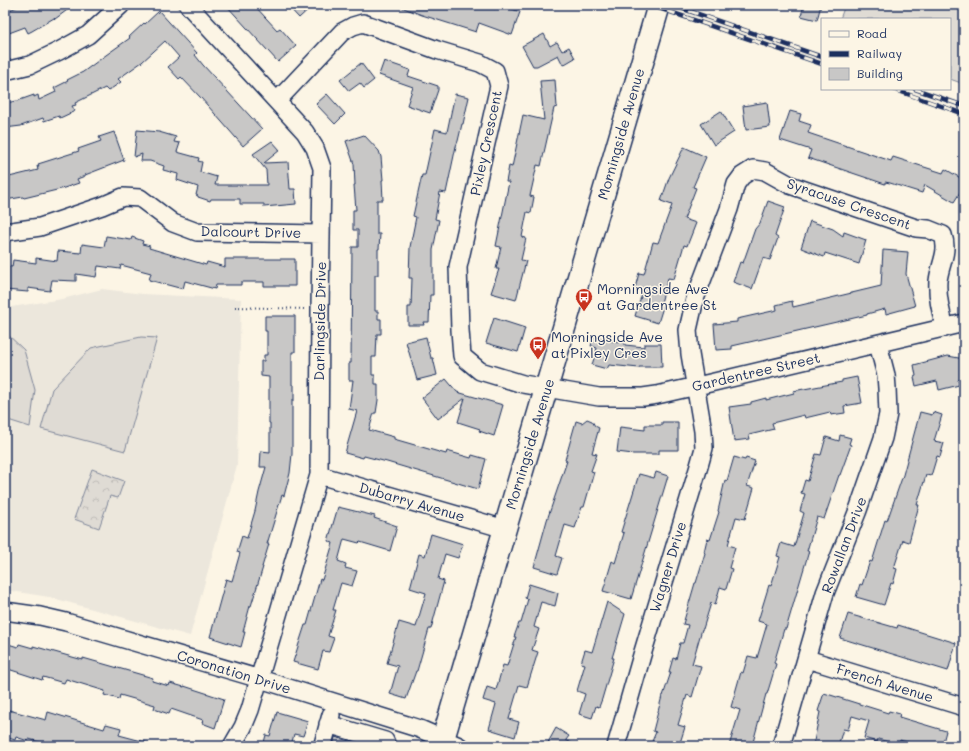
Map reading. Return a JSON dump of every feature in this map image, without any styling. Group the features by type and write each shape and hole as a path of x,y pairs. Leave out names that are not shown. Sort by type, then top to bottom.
{"main road":[{"name":"Morningside Avenue","path":"448,744 504,528 659,5"}],"street":[{"path":"5,71 30,65 88,35 121,5"},
{"name":"Darlingside Drive","path":"188,5 305,132 315,148 322,168 319,475 260,679 248,716 232,746"},
{"name":"Pixley Crescent","path":"277,101 342,32 363,23 437,50 480,63 495,71 499,86 458,267 462,356 480,371 523,384 546,388"},
{"name":"Syracuse Crescent","path":"695,387 688,330 695,299 729,209 736,184 742,176 753,169 765,171 797,188 916,228 928,229 942,235 946,248 939,273 938,295 945,328"},
{"name":"Dalcourt Drive","path":"5,232 40,227 102,206 123,197 140,198 173,223 197,232 321,234"},
{"name":"Gardentree Street","path":"546,388 598,397 643,397 657,395 964,323"},
{"name":"Rowallan Drive","path":"782,746 825,593 858,510 884,438 888,414 887,388 886,375 878,344"},
{"name":"Wagner Drive","path":"616,746 704,448 703,431 695,387"},
{"name":"Dubarry Avenue","path":"319,475 504,528"},
{"name":"Coronation Drive","path":"5,611 40,616 66,622 260,679 420,729 448,744"},
{"name":"French Avenue","path":"807,659 964,707"},
{"path":"323,744 334,703"},
{"path":"328,724 386,744 390,720"}],"path":[{"path":"235,307 320,309"}],"shaded area":[{"path":"102,289 143,294 241,299 237,465 190,636 49,597 5,590 5,308 62,299"}],"green space":[{"path":"845,5 964,5 964,84 951,79 951,18 840,18"},
{"path":"5,332 24,350 35,390 30,427 5,419"},
{"path":"141,337 157,338 125,451 41,429 52,389 91,348"},
{"path":"92,469 124,481 118,498 110,496 99,528 74,519"}],"building":[{"path":"21,5 74,5 55,19 54,18 28,33 25,27 9,33 5,22 5,12"},
{"path":"226,5 254,5 277,30 280,28 296,46 278,62"},
{"path":"287,5 313,5 299,18"},
{"path":"402,5 482,5 495,9 496,5 501,5 520,12 512,35 479,23 476,32 422,15 401,7"},
{"path":"804,5 821,5 817,20 801,16"},
{"path":"159,11 197,53 195,55 203,65 262,129 243,146 201,98 181,77 179,79 168,67 179,57 165,41 142,62 118,79 121,82 108,91 105,88 75,103 76,105 72,106 75,111 60,118 59,116 44,121 43,118 21,126 5,128 5,103 17,101 34,95 34,97 38,95 39,100 56,92 54,88 83,72 130,38 129,37 144,23 145,24"},
{"path":"544,34 550,46 557,42 562,51 569,47 575,58 563,65 558,55 537,66 533,66 522,46"},
{"path":"384,61 410,70 408,76 438,86 430,113 407,105 413,87 379,75"},
{"path":"361,63 374,80 364,88 360,83 349,91 340,80"},
{"path":"555,80 557,107 554,108 541,166 537,165 530,196 534,197 531,213 527,212 522,237 526,238 521,260 526,261 516,300 491,293 499,269 496,269 501,247 496,246 509,182 506,182 509,166 512,167 523,115 544,120 540,81"},
{"path":"327,94 345,114 335,124 316,104"},
{"path":"455,94 469,97 456,146 446,193 440,192 435,219 439,220 433,250 433,295 430,295 429,322 423,322 424,325 408,325 408,307 411,307 412,278 409,278 410,247 416,217 413,216 422,175 425,175 435,129 447,132"},
{"path":"767,102 770,127 746,130 743,106"},
{"path":"721,111 734,132 714,145 701,124"},
{"path":"790,111 801,114 799,121 811,125 808,133 891,161 893,157 943,173 945,169 964,180 964,186 954,202 925,185 922,193 890,183 885,182 885,184 808,158 811,150 780,140"},
{"path":"137,130 159,132 176,137 174,142 180,143 177,152 199,158 198,161 202,162 200,172 217,177 215,185 267,185 266,170 253,154 272,141 280,150 264,163 288,162 290,189 295,189 296,204 264,207 264,204 240,204 240,199 211,199 210,201 198,197 196,195 198,187 177,180 178,174 163,170 164,166 150,161 141,161 142,154 134,157"},
{"path":"114,132 124,160 77,179 79,183 24,198 5,200 5,178 38,170 38,164 79,151 78,149 101,141 99,137"},
{"path":"364,135 379,151 383,180 383,200 377,200 377,234 380,234 378,249 378,275 375,275 375,311 378,311 378,319 381,319 381,334 377,334 376,357 372,357 372,375 375,375 375,384 378,384 378,400 376,413 374,413 369,430 446,454 447,451 471,458 472,455 486,459 478,489 387,462 345,453 357,411 349,409 353,380 349,380 349,363 351,363 352,247 358,247 358,230 353,230 353,210 356,210 354,164 346,141"},
{"path":"684,147 706,157 693,187 696,188 684,219 696,223 687,246 684,245 674,279 668,278 660,306 663,307 658,323 635,316 643,290 635,288 639,273 644,274 653,242 658,243 672,205 661,201 669,178"},
{"path":"768,201 785,207 775,236 778,238 770,260 763,258 752,289 733,282 740,262 743,263 755,229 760,223"},
{"path":"810,221 833,229 843,236 844,232 866,240 859,264 825,253 824,257 801,248"},
{"path":"106,236 131,240 132,237 143,241 142,244 150,246 149,248 206,265 207,262 225,267 225,259 295,259 295,286 264,286 264,282 241,282 241,285 216,285 215,289 185,281 183,289 149,280 151,273 121,265 120,269 98,266 96,277 76,274 76,281 52,280 50,291 28,288 28,292 5,290 5,266 12,267 13,260 36,263 36,258 57,261 58,251 81,253 82,244 104,247"},
{"path":"883,250 908,252 906,274 915,306 886,314 885,309 867,315 732,346 732,349 716,350 714,324 737,322 737,319 777,310 776,305 792,301 793,307 881,286"},
{"path":"265,316 295,316 295,352 292,352 292,385 294,385 294,400 292,400 292,454 290,473 284,496 282,495 267,544 269,544 250,606 243,632 245,632 241,647 210,637 226,579 232,581 240,553 237,552 242,536 247,538 255,511 266,467 260,467 261,451 270,452 269,377 261,376 261,361 264,361 264,355 267,355 267,331 265,331"},
{"path":"494,318 525,328 518,352 486,343"},
{"path":"594,336 612,341 625,342 625,345 644,347 644,344 661,344 662,367 639,368 609,365 607,369 592,365 597,348 591,346"},
{"path":"426,337 437,375 417,380 406,342"},
{"path":"948,356 964,359 964,380 958,380 959,385 939,390 937,381 916,386 914,365"},
{"path":"857,377 862,403 844,406 845,413 831,415 830,412 805,418 804,415 772,423 774,429 749,435 750,439 734,441 729,407 751,404 751,402 766,398 766,400 794,393 793,391 842,382 842,380"},
{"path":"446,379 457,392 503,405 494,436 479,431 480,429 458,422 465,398 438,419 422,398"},
{"path":"920,412 932,415 933,412 942,415 934,441 944,443 940,457 937,456 931,476 926,475 917,505 919,505 909,542 903,540 894,568 897,569 893,584 891,583 884,605 856,597 860,584 862,585 870,561 872,562 885,520 887,521 903,475"},
{"path":"587,419 592,421 595,426 599,428 592,453 597,454 591,471 594,472 584,507 582,507 575,528 565,525 556,556 562,558 557,574 534,567 547,520 567,461 565,460 576,421 582,423"},
{"path":"662,422 678,422 678,450 659,450 659,454 633,454 617,452 620,427 645,430 645,425 662,425"},
{"path":"840,435 851,438 849,444 851,445 824,519 817,517 807,551 809,551 786,629 784,629 774,663 776,664 752,746 729,746 740,710 731,707 741,672 743,673 748,656 757,658 767,624 758,621 769,585 771,586 780,557 777,556 781,543 794,547 804,513 800,511 805,494 801,493 805,480 808,481 816,454 821,455 826,437 839,441"},
{"path":"734,457 745,460 746,458 755,461 747,486 754,488 745,519 736,517 728,545 735,547 729,568 732,569 726,589 720,587 715,605 711,603 702,629 692,664 701,666 692,697 687,695 678,725 685,727 679,746 650,746 656,732 653,731 662,696 671,672 669,672 673,658 676,659 680,643 683,643 688,625 683,624 705,553 707,539 710,540 719,512 725,480 727,481"},
{"path":"656,472 668,476 631,599 603,591 612,561 615,563 624,533 621,532 639,474 654,478"},
{"path":"338,507 375,516 374,518 397,526 390,551 344,539 338,561 346,564 345,568 357,571 352,586 341,583 333,610 336,610 328,636 334,638 329,652 323,651 318,669 293,662 305,625 307,625 320,579 322,580 333,543 328,541"},
{"path":"431,534 463,544 458,558 445,554 438,579 444,581 431,629 429,629 417,671 406,699 390,694 398,666 387,663 399,622 416,627 426,593 410,588 419,554 425,556"},
{"path":"529,584 558,593 555,606 541,602 534,627 539,629 532,650 538,652 527,687 519,685 509,719 519,722 515,737 489,729 496,704 483,700 487,687 496,690 503,665 507,666 516,637 514,637 519,623 521,623 528,599 525,598"},
{"path":"607,602 625,614 602,699 599,707 596,706 592,718 579,714 585,694 577,691 585,664 581,663 585,650 592,652"},
{"path":"848,614 897,628 898,625 956,643 948,671 840,638"},
{"path":"5,643 18,647 19,644 33,648 33,646 83,660 83,658 153,678 152,681 169,686 170,683 184,686 224,699 215,728 202,723 203,720 171,709 169,714 154,709 155,705 120,695 119,699 104,695 105,691 66,679 64,683 43,677 42,680 5,668"},
{"path":"824,693 888,713 889,711 900,714 899,717 946,731 942,746 923,746 900,740 899,745 878,739 877,742 864,738 869,721 852,716 848,730 843,729 838,746 813,746 820,712 818,711"},
{"path":"5,709 46,720 48,712 104,729 106,724 121,728 119,735 149,743 149,746 65,746 55,743 53,746 29,739 28,741 16,737 15,740 5,737"},
{"path":"277,712 308,721 303,736 294,734 291,746 263,746 266,735 270,736"},
{"path":"556,728 569,736 566,740 577,746 546,746"},
{"path":"335,737 367,746 333,746"}],"railway":[{"path":"650,5 821,64"},
{"path":"672,5 821,57"},
{"path":"896,90 964,114"},
{"path":"918,90 964,106"}],"place":[{"name":"Morningside Ave at Gardentree St","path":"584,312"},
{"name":"Morningside Ave at Pixley Cres","path":"538,360"}]}
